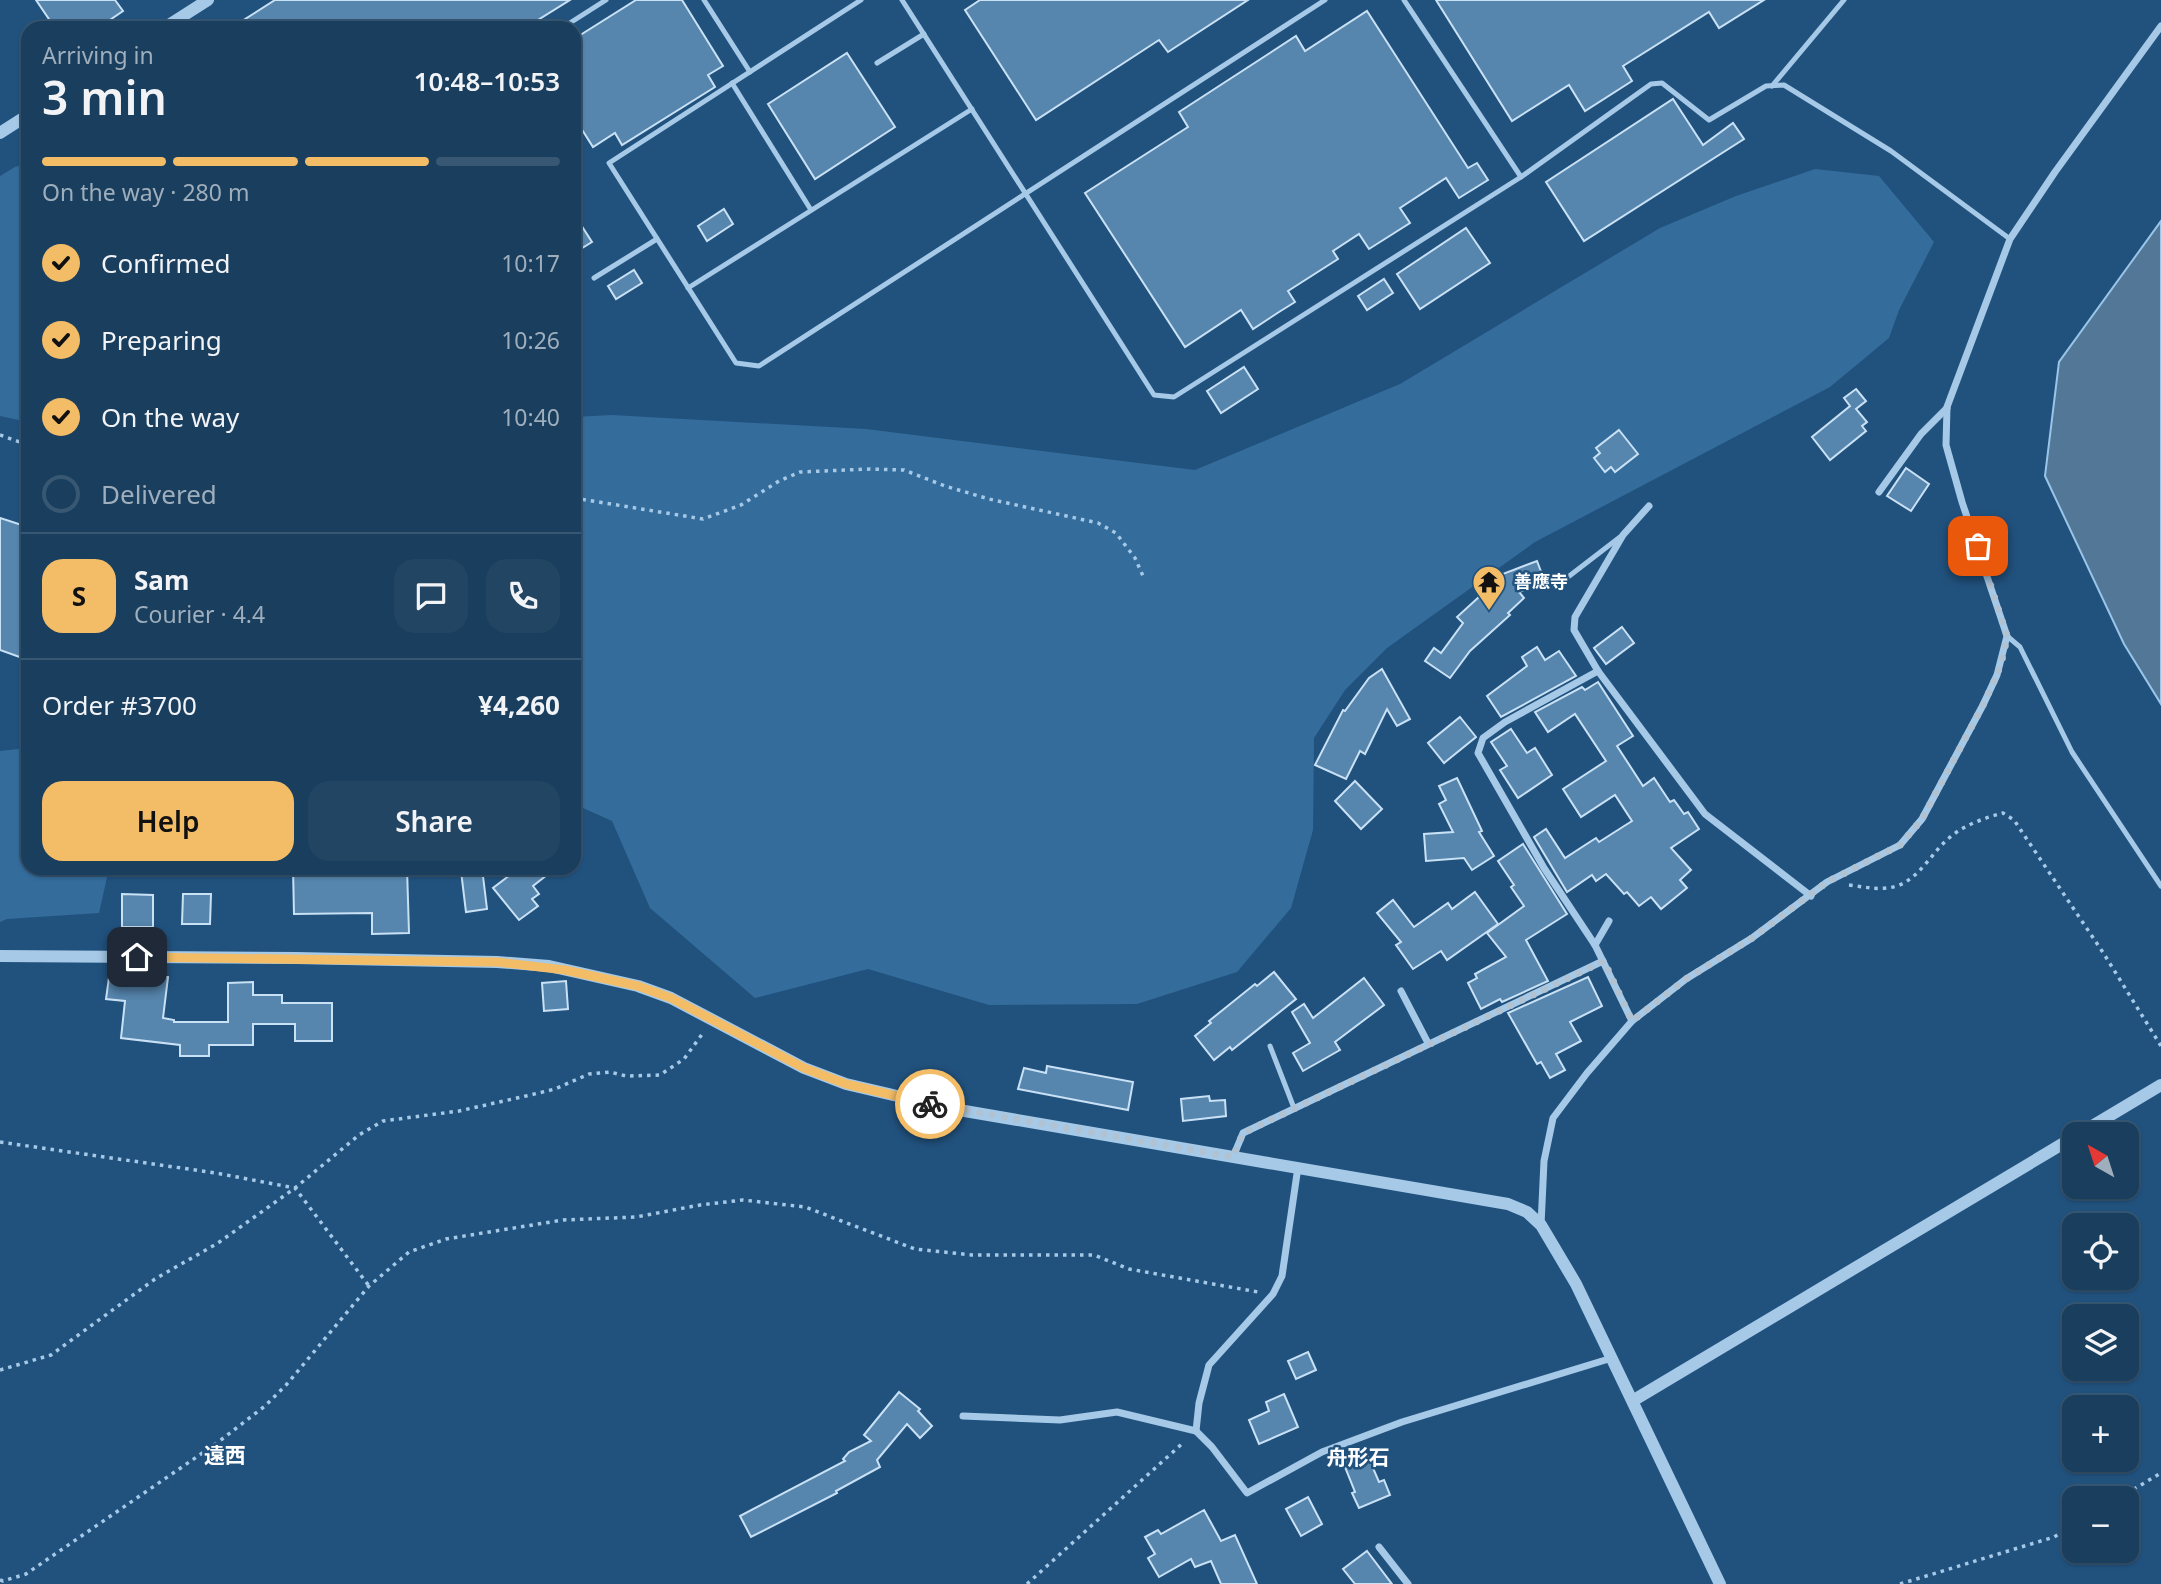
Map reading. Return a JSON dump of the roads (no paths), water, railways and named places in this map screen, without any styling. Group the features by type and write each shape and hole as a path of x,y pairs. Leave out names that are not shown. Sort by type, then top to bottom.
{"street":[{"path":"175,21 208,0"},
{"path":"1541,1225 1544,1161 1553,1118 1569,1095 1632,1021 1686,979 1752,938 1827,882 1900,845 1922,819 1988,695 1997,675 2007,636 1946,445 1947,407 2010,239 2161,26"},
{"path":"0,133 21,120"},
{"path":"1880,492 1921,434 1947,407"},
{"path":"1649,506 1623,535 1575,617 1574,630 1598,671 1705,814 1811,896"},
{"path":"1598,671 1505,722 1483,738 1478,753 1544,868 1595,945 1632,1021"},
{"path":"1595,945 1609,921"},
{"path":"0,956 497,962 549,967 638,986 671,998 804,1068 881,1094 953,1109 1508,1204 1527,1212 1541,1225 1576,1284 1720,1584"},
{"path":"1233,1157 1243,1133 1604,961"},
{"path":"1401,991 1428,1043"},
{"path":"2099,1122 2161,1085"},
{"path":"1634,1400 2062,1144"},
{"path":"1196,1431 1199,1403 1209,1365 1273,1294 1282,1276 1298,1167"},
{"path":"963,1416 1060,1420 1117,1412 1196,1431 1212,1447 1247,1493 1322,1452 1402,1422 1612,1358"},
{"path":"1379,1547 1408,1584"}],"lane":[{"path":"573,21 606,0"},
{"path":"704,0 750,72"},
{"path":"861,0 609,163 736,363 759,366 1325,0"},
{"path":"902,0 1154,395 1174,397 1521,177 1651,84 1662,83 1709,120 1766,86 1784,85 1891,151 2010,239"},
{"path":"1404,0 1521,177"},
{"path":"1772,86 1844,0"},
{"path":"877,63 924,34"},
{"path":"732,83 811,210"},
{"path":"688,288 972,109"},
{"path":"594,278 657,239"},
{"path":"1555,587 1623,535"},
{"path":"2007,636 2020,647 2072,752 2161,886"},
{"path":"1270,1046 1294,1108"}],"place":[{"name":"善應寺","path":"1489,612"}],"district":[{"name":"遠西","path":"225,1456"},
{"name":"舟形石","path":"1358,1458"}]}
